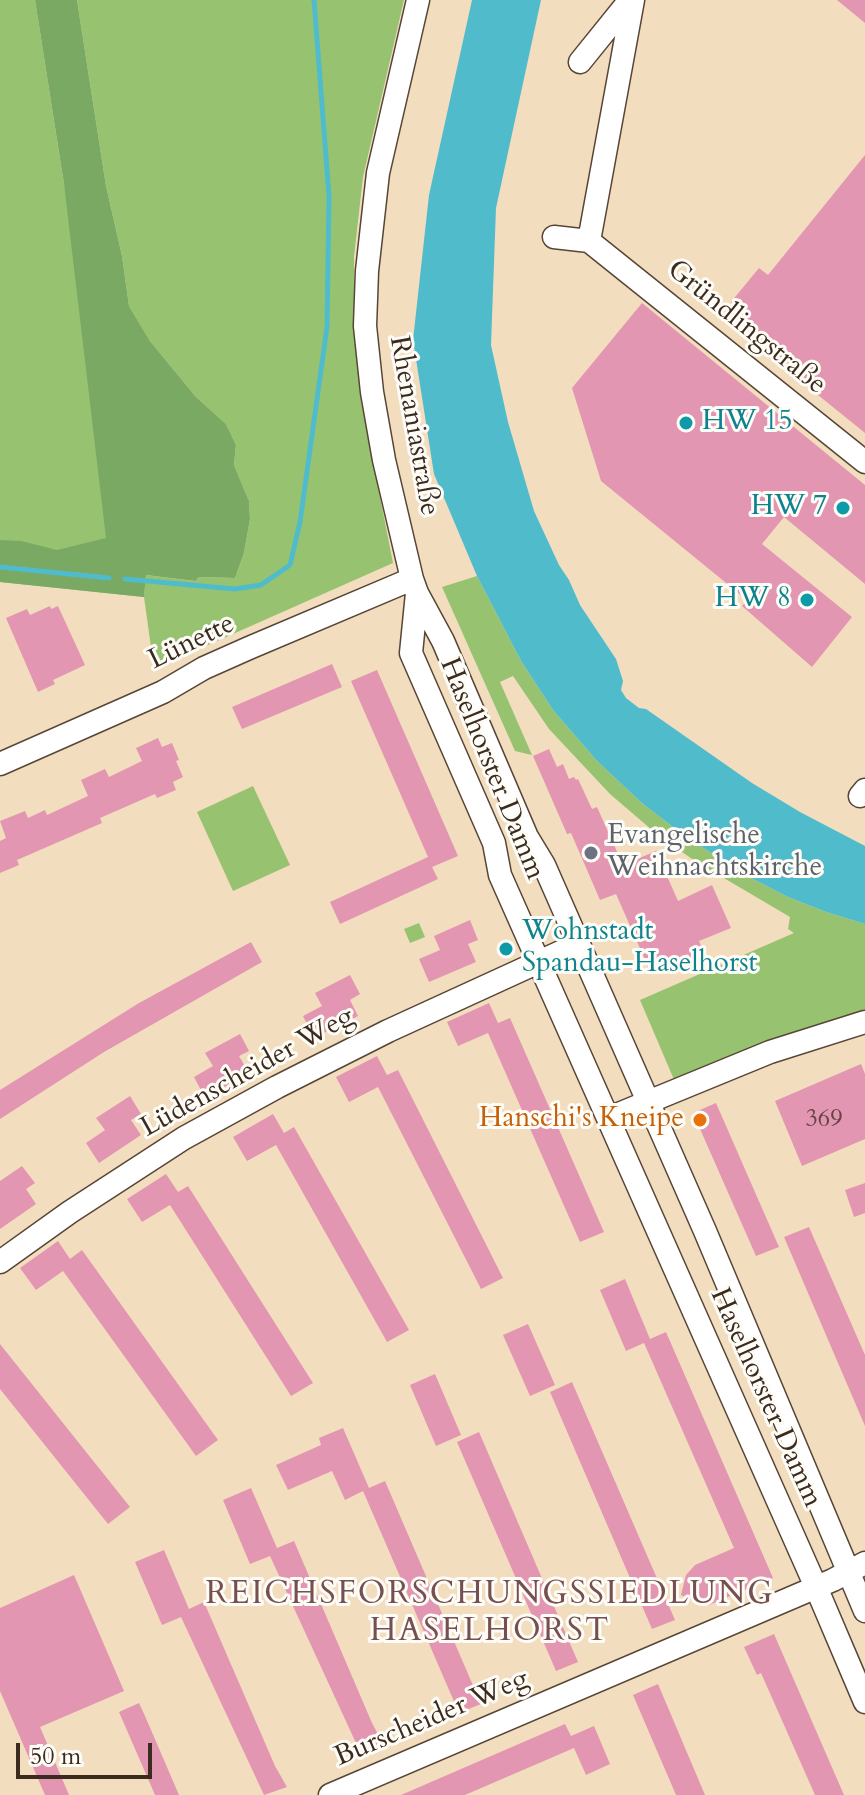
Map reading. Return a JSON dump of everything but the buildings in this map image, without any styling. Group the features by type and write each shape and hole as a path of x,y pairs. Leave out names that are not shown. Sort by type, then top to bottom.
{"street":[{"name":"Rhenaniastraße","path":"414,586 384,460 365,326 367,271 378,173 418,0"},
{"path":"580,62 632,0"},
{"path":"554,237 589,241 632,0"},
{"name":"Gründlingstraße","path":"589,241 865,462"},
{"name":"Lünette","path":"0,764 163,692 204,668 249,648 414,586"},
{"name":"Haselhorster Damm","path":"414,586 443,641 527,837 544,865 856,1567 865,1611"},
{"name":"Haselhorster Damm","path":"414,586 411,653 494,843 500,875 865,1702"},
{"path":"540,962 578,944"},
{"name":"Lüdenscheider Weg","path":"0,1262 184,1138 388,1031 540,962"},
{"path":"609,1118 770,1052 865,1022"},
{"name":"Burscheider Weg","path":"330,1795 833,1580 856,1567"}],"green space":[{"path":"0,0 35,0 64,184 144,596 146,575 194,581 199,577 235,578 244,553 250,519 249,501 234,465 236,445 226,424 196,397 150,341 129,306 122,256 106,186 77,0 404,0 363,177 354,257 354,318 361,400 393,563 154,669 144,597 0,582"},
{"path":"35,0 77,0 106,186 122,256 129,306 150,341 196,397 226,424 236,445 234,465 249,501 250,519 244,553 235,578 199,577 195,581 146,575 144,597 0,582 0,540 21,541 57,550 106,538 64,184"},
{"path":"477,576 521,661 553,710 597,761 643,804 686,837 751,878 788,897 865,924 865,1013 675,1082 640,1000 794,933 788,929 790,917 695,861 659,836 610,794 549,729 513,676 500,682 532,755 515,751 442,587"},
{"path":"253,786 290,865 233,891 197,812"},
{"path":"419,923 425,937 410,943 404,929"}],"water":[{"path":"472,0 541,0 496,208 491,345 508,422 534,511 580,605 616,659 623,681 621,690 626,698 752,783 865,846 865,924 788,897 751,878 686,837 643,804 597,761 553,710 521,661 477,576 434,474 413,340 429,195"}],"waterway":[{"path":"125,579 235,589 261,585 290,565 300,522 327,327 329,196 314,0"},
{"path":"0,567 109,578"}],"place":[{"name":"HW 15","path":"686,423"},
{"name":"HW 7","path":"843,508"},
{"name":"HW 8","path":"807,600"},
{"name":"Evangelische Weihnachtskirche","path":"591,853"},
{"name":"Wohnstadt Spandau-Haselhorst","path":"506,949"},
{"name":"Hanschi's Kneipe","path":"700,1120"}],"district":[{"name":"REICHSFORSCHUNGSSIEDLUNG HASELHORST","path":"490,1614"}]}
